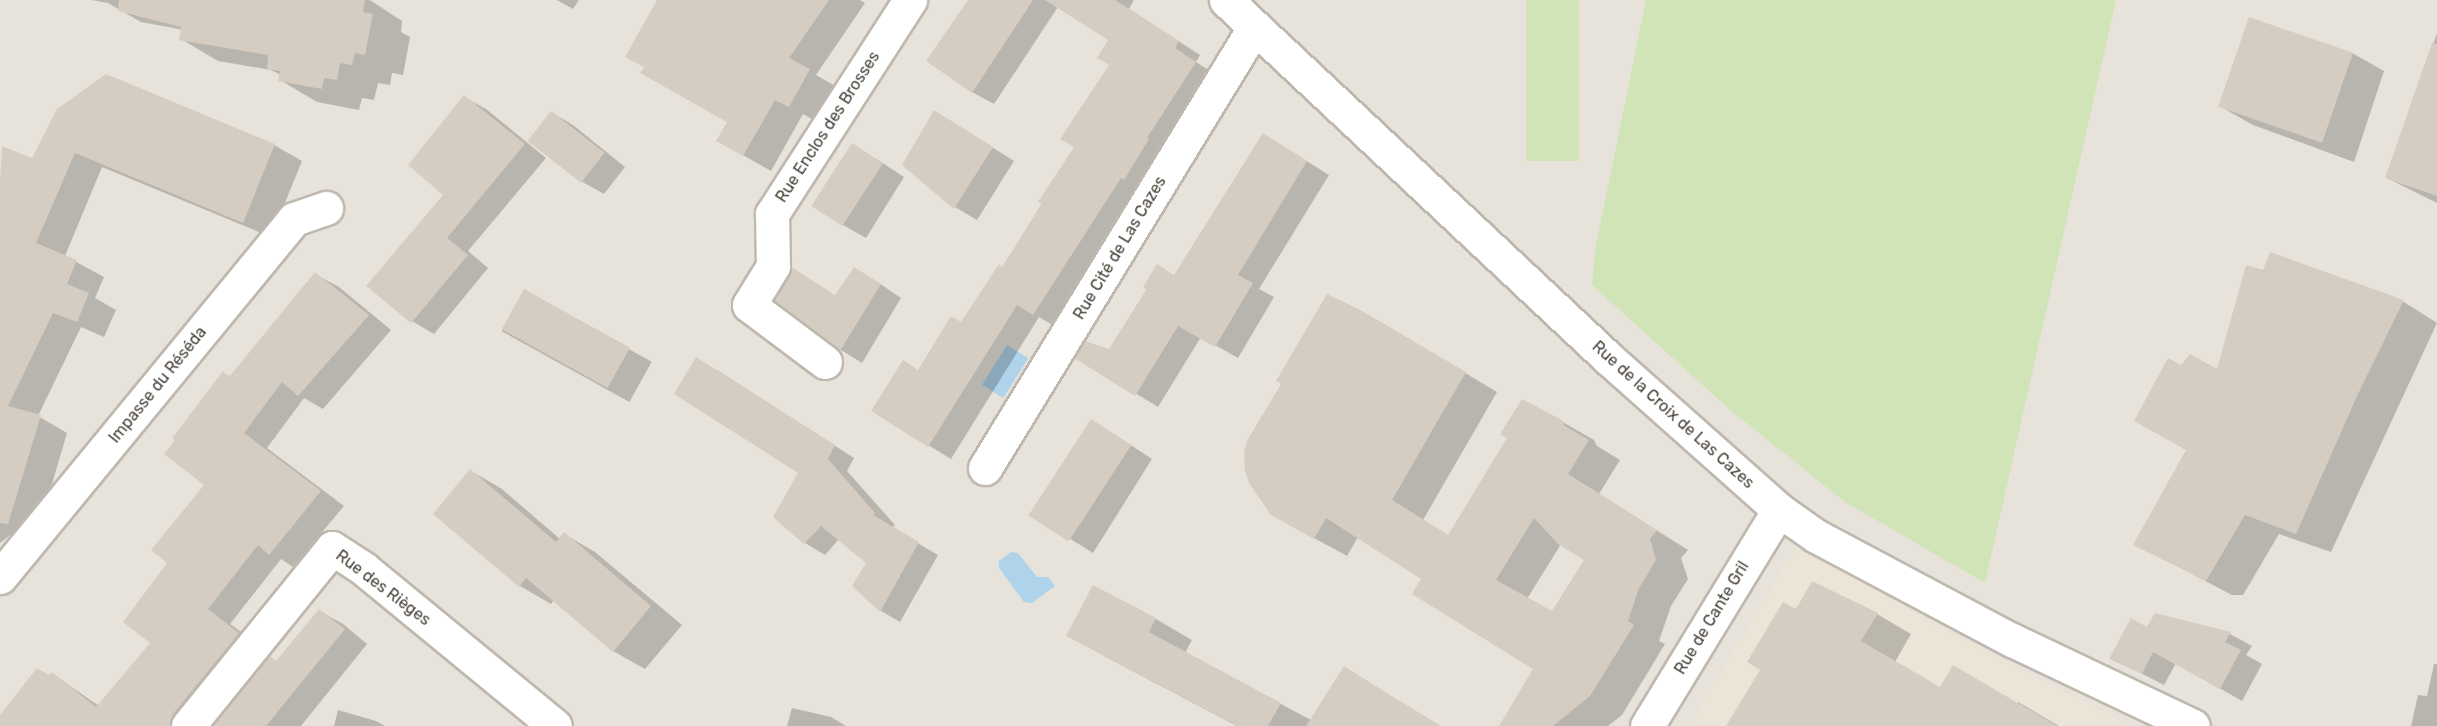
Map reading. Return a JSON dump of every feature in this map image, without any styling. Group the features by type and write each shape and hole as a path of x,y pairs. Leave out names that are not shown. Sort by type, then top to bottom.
{"street":[{"name":"Rue Enclos des Brosses","path":"825,362 749,305 773,266 772,214 910,0"},
{"name":"Rue de la Croix de Las Cazes","path":"1226,0 1608,358 1779,510 1816,536 2012,640 2193,726"},
{"name":"Rue Cité de Las Cazes","path":"985,468 1254,28"},
{"name":"Impasse du Réséda","path":"0,577 294,219 326,208"},
{"name":"Rue de Cante Gril","path":"1647,726 1779,510"},
{"name":"Rue des Rièges","path":"188,726 332,548 364,569 555,726"}],"shaded area":[{"path":"0,0 2437,0 2437,726 0,726"},
{"path":"1798,544 1940,628 2130,726 1689,726"}],"green space":[{"path":"1526,0 1579,0 1579,161 1526,161"},
{"path":"1646,0 2116,0 1985,583 1845,502 1729,409 1592,285 1595,250"}],"water":[{"path":"1007,345 1028,358 1003,398 982,385"},
{"path":"1011,552 1018,553 1037,577 1048,577 1055,586 1032,603 1024,602 999,568 999,561"}],"building":[{"path":"119,0 365,0 363,12 373,14 365,55 355,53 352,65 340,63 337,80 324,78 322,89 278,81 280,71 267,69 268,55 179,40 181,27 118,11"},
{"path":"657,0 829,0 789,58 810,69 789,107 775,100 743,156 716,141 727,122 640,73 644,67 625,57"},
{"path":"968,0 1033,0 972,93 926,61"},
{"path":"1045,0 1115,0 1179,41 1175,48 1196,62 1147,138 1149,139 1124,180 1121,178 1033,315 1017,305 928,447 871,411 903,360 918,370 951,316 961,322 999,264 1002,267 1042,204 1038,202 1074,147 1060,139 1109,65 1097,58 1108,40"},
{"path":"2249,17 2353,53 2322,143 2218,107"},
{"path":"2432,43 2437,44 2437,196 2385,178"},
{"path":"106,74 275,144 243,223 75,153 36,243 77,260 67,284 89,293 77,322 53,313 8,406 41,415 8,524 0,523 0,182 2,146 32,158 57,109"},
{"path":"464,95 525,144 447,238 468,255 411,323 366,286 443,195 408,165"},
{"path":"934,110 993,147 954,209 902,165"},
{"path":"551,111 605,153 581,183 528,141"},
{"path":"1263,133 1307,161 1238,275 1253,283 1215,347 1178,326 1135,396 1074,358 1085,341 1109,349 1146,290 1143,287 1157,264 1174,275"},
{"path":"852,143 883,163 842,226 811,206"},
{"path":"2270,252 2404,300 2358,394 2296,534 2245,515 2206,581 2133,545 2186,450 2134,421 2168,358 2181,365 2190,354 2217,369 2246,265 2263,270"},
{"path":"854,267 881,284 840,351 774,300 793,268 835,295"},
{"path":"315,272 369,315 298,396 282,382 244,433 321,491 269,555 258,545 208,609 239,633 173,714 170,726 0,726 0,715 37,668 49,675 52,672 96,707 150,643 123,622 167,563 151,550 204,485 164,454 174,442 173,437 223,371 229,377"},
{"path":"524,289 630,348 608,388 502,329"},
{"path":"1327,294 1362,311 1466,372 1392,500 1448,535 1507,438 1500,434 1522,399 1562,420 1565,426 1589,440 1568,474 1657,530 1650,539 1656,560 1639,588 1628,621 1634,625 1590,696 1553,726 1499,726 1533,669 1412,594 1421,579 1326,518 1314,539 1271,515 1249,483 1245,471 1244,451 1248,439 1281,384 1276,381","holes":["1534,518 1558,544 1584,560 1552,611 1496,580"]},
{"path":"696,357 835,445 828,459 875,513 873,515 919,542 880,612 852,586 866,563 821,526 804,544 773,517 798,473 674,394"},
{"path":"1091,419 1131,445 1069,542 1028,515"},
{"path":"470,469 556,542 564,532 651,606 613,652 526,578 519,587 433,514"},
{"path":"1812,581 1878,613 1861,641 1940,687 1953,665 2057,726 1726,726 1760,670 1747,662 1783,602 1796,609"},
{"path":"1093,585 1156,618 1149,632 1281,703 1268,726 1238,726 1066,636"},
{"path":"319,609 345,629 266,726 212,726 269,655 276,661"},
{"path":"2155,613 2231,632 2225,642 2241,650 2220,689 2153,652 2142,674 2109,659 2131,618 2147,627"},
{"path":"1344,666 1385,692 1441,726 1306,726"}]}
